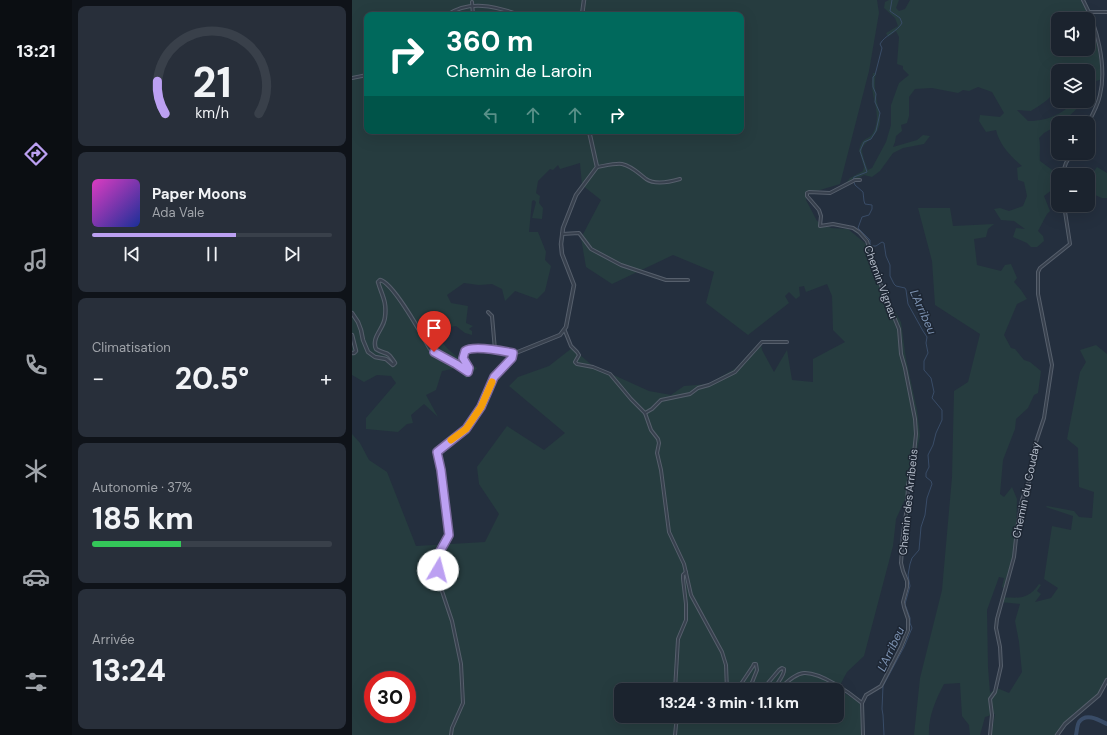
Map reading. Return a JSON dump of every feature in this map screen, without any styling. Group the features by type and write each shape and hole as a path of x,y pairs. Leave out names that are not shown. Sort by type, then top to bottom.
{"street":[{"path":"582,12 584,0"},
{"path":"1083,0 1090,12"},
{"path":"472,2 473,12"},
{"path":"468,3 478,2"},
{"path":"484,2 512,12"},
{"path":"450,12 462,4"},
{"path":"1095,12 1107,12"},
{"path":"1092,116 1101,95 1102,77 1101,53 1095,31"},
{"path":"352,78 364,76"},
{"path":"590,134 597,167"},
{"path":"352,313 358,322 368,352 375,357 386,359 393,365 394,363 390,355 376,349 374,342 384,323 385,314 384,299 378,282 380,280 384,281 393,290 434,352 468,372 469,368 463,358 466,350 469,348 513,353 560,335 565,331 568,323 574,285 562,254 562,234 564,223 576,195 597,167 621,164 636,170 647,180 670,182 680,179"},
{"name":"Chemin Vignau","path":"860,180 855,180 852,183 830,193 809,192 807,193 807,196 819,210 821,216 820,226 833,224 854,228 867,241 878,278 898,329 900,354 905,368 915,419"},
{"name":"Chemin du Couday","path":"990,735 992,715 990,699 995,692 1001,666 1000,647 996,628 997,619 1014,558 1022,500 1031,476 1035,456 1035,445 1044,418 1052,365 1041,314 1038,294 1038,272 1040,268 1070,244 1065,212"},
{"path":"562,234 579,233 591,249 621,265 666,280 688,280"},
{"path":"488,312 492,316 495,350"},
{"path":"565,331 571,346 578,352 579,355 575,362 577,364 593,367 610,374 645,413 652,430 658,439 659,443 657,454 661,470 669,532 684,564 691,595 722,652 726,664 727,683"},
{"path":"352,335 356,351 354,353 352,352"},
{"path":"645,413 652,409 661,400 690,394 698,388 710,386 735,372 762,342 787,342"},
{"path":"452,735 452,728 463,703 461,664 452,621 443,598 439,578 438,555 449,535 441,470 437,452 466,429 481,407 494,377 512,358 513,353"},
{"name":"Chemin des Arribeüs","path":"862,703 866,695 880,686 901,647 908,630 908,619 903,602 907,581 901,563 908,485 916,434 915,419"},
{"path":"675,683 678,639 686,620 683,579 686,572"},
{"path":"742,683 754,664 756,664 757,670 752,683"},
{"path":"768,683 779,670 784,668 784,673 777,683"},
{"path":"786,683 796,675 805,673 832,683"},
{"path":"1057,735 1065,724 1099,695 1107,680"},
{"path":"844,689 862,703 863,735"},
{"path":"675,735 676,723"}],"green space":[{"path":"352,0 877,0 879,13 869,71 840,184 810,193 806,200 817,221 831,228 848,229 865,243 870,252 890,303 901,322 906,359 917,410 920,436 907,495 896,519 893,546 864,656 847,672 841,683 614,683 614,723 844,723 844,693 860,703 863,735 352,735 352,434 360,443 369,460 387,472 416,546 485,542 499,514 479,484 477,467 507,426 544,450 565,433 509,386 518,377 549,366 572,348 594,367 649,391 671,395 684,386 708,384 736,368 758,344 761,345 762,350 774,372 787,350 792,380 813,382 813,359 845,342 833,330 832,296 827,284 806,292 804,286 799,287 800,296 796,299 789,292 785,296 789,303 748,335 706,303 714,272 673,255 612,284 586,267 581,238 601,200 582,185 580,163 560,169 558,165 553,170 550,169 538,181 536,193 540,196 539,203 543,208 542,219 532,218 536,202 534,200 532,201 529,232 538,232 546,252 545,260 551,266 545,291 537,299 515,291 505,301 502,289 492,284 479,285 464,283 447,295 451,303 468,306 466,323 473,326 469,329 472,331 472,335 465,333 456,326 440,329 434,332 425,319 421,322 424,326 423,333 428,331 431,336 428,340 434,347 442,342 458,357 477,368 466,379 457,368 442,371 436,390 426,395 438,417 424,404 411,415 413,423 407,424 398,432 366,429 366,418 396,383 391,376 377,375 364,382 352,375"},
{"path":"889,0 899,0 896,8 899,11 905,9 910,0 1085,0 1091,12 1051,12 1051,56 1095,56 1095,32 1103,79 1096,81 1095,83 1095,64 1051,64 1051,97 1031,111 1017,110 1028,121 1037,121 1051,117 1051,129 1039,138 1040,161 1051,169 1051,191 1044,196 1050,211 1038,231 1043,236 1044,241 1037,247 1031,247 1027,243 1013,237 1016,228 1025,229 1014,221 1001,220 994,209 1000,208 1009,211 1023,206 1027,196 1024,182 1018,180 1017,168 1022,166 1006,150 996,130 986,132 979,121 980,115 1000,117 1004,113 992,92 978,87 969,91 963,90 958,93 932,88 915,89 909,97 909,116 907,123 901,125 902,131 896,136 893,147 917,140 923,135 930,136 924,144 903,148 893,153 880,171 872,177 864,175 848,184 846,183 850,178 863,171 864,167 859,150 862,142 873,133 876,125 877,114 872,84 873,73 876,73 875,90 880,114 880,122 877,132 863,146 862,149 863,157 868,170 872,168 886,142 891,125 891,105 899,83 909,75 903,69 903,66 897,64 899,37 896,31 888,37 886,33 898,26 895,18 884,8 885,2"},
{"path":"1067,108 1078,108 1069,116 1054,116"},
{"path":"1097,167 1107,173 1107,198 1102,198 1095,195 1095,170"},
{"path":"918,208 950,208 953,226 994,224 988,229 986,237 974,239 977,265 1001,271 1005,265 1011,264 1017,278 1014,282 1027,299 1017,304 1004,335 1011,348 1015,349 1024,360 1030,362 1041,371 1038,393 1034,395 1028,408 1016,419 1015,429 1003,460 1000,494 1004,497 1012,487 1017,499 1016,532 1014,554 1007,589 1002,587 1004,578 999,577 987,610 990,693 997,688 1009,693 1022,672 1015,621 1020,604 1000,602 1001,597 1023,597 1031,593 1039,584 1041,585 1037,591 1041,594 1035,602 1051,598 1058,588 1044,579 1052,526 1071,530 1073,516 1046,507 1074,511 1079,517 1092,518 1094,492 1079,487 1078,448 1067,439 1080,372 1086,362 1080,350 1096,345 1107,354 1107,677 1093,701 1074,713 1057,735 991,735 995,714 985,717 980,735 970,735 969,725 962,716 960,683 944,684 935,702 931,715 929,735 914,735 920,678 942,590 952,477 954,391 968,382 980,334 935,305 932,261"}],"waterway":[{"name":"L'Arribeu","path":"884,735 882,709 883,686 904,647 912,628 905,604 910,586 908,575 912,558 919,550 921,527 925,515 927,498 932,484 926,477 929,467 928,455 942,420 942,410 932,398 934,392 931,378 924,370 924,361 928,353 926,343 927,337 908,304 905,288 896,286 890,276 890,265 886,256 884,243 882,242 876,246 872,246 870,244 870,240 858,228 862,217 869,215 872,209 872,205 865,204 863,192 855,185 853,180 854,177 867,172 860,151 864,142 871,139 876,131 880,113 875,102 876,94 873,87 873,77 875,75 882,48 880,44 902,23 900,18 890,11 892,0"},
{"path":"1076,735 1078,723 1082,719 1089,717 1107,724"}],"slow traffic":[{"path":"451,440 466,429 481,407 492,382"}],"route":[{"path":"434,352 468,372 469,368 463,358 465,351 469,348 495,350 514,354 494,377 481,407 466,429 437,452 441,470 449,535 438,555 438,570"}]}
